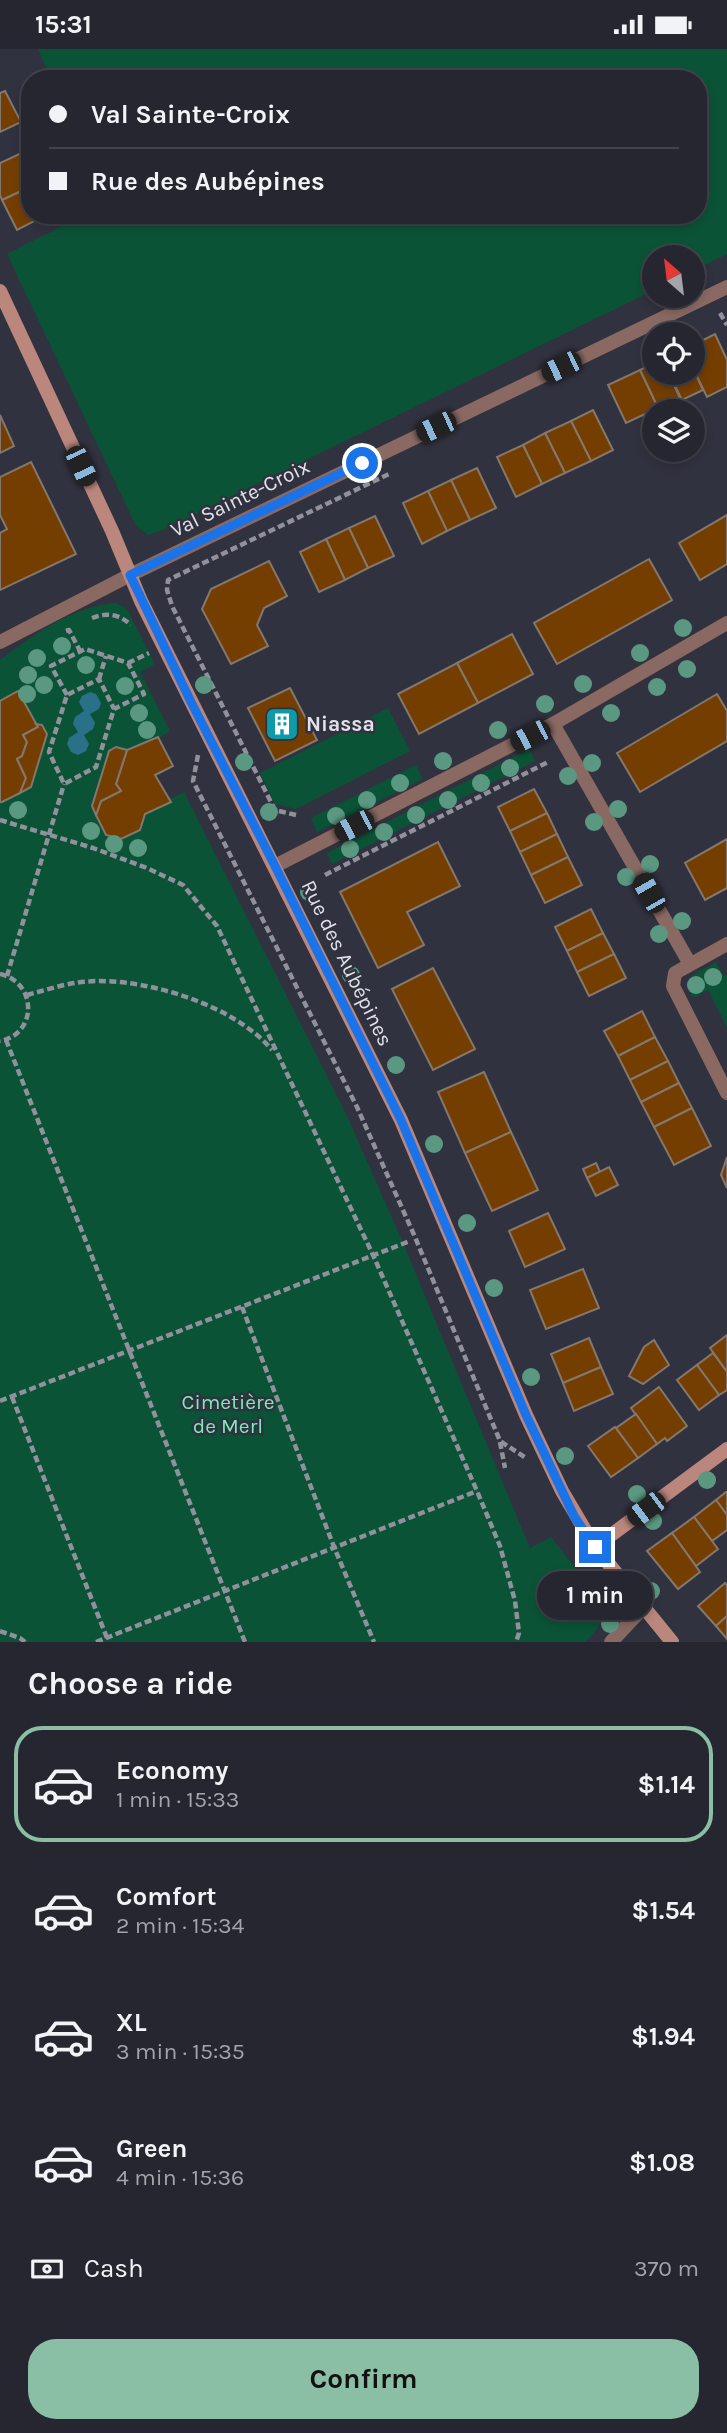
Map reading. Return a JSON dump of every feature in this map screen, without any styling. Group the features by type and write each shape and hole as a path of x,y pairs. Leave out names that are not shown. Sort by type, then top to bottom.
{"street":[{"name":"Val Sainte-Croix","path":"0,642 130,575 727,287"},
{"name":"Rue des Aubépines","path":"0,291 130,575 401,1120 536,1437 574,1516 595,1547 672,1642"},
{"path":"275,866 553,724 727,624"},
{"path":"553,724 690,964"},
{"path":"727,944 675,973 673,986 727,1093"},
{"path":"595,1547 727,1449"},
{"path":"611,1642 643,1608"}],"path":[{"path":"720,313 727,325"},
{"path":"296,815 275,810 172,606 167,590 169,580 395,471"},
{"path":"86,621 108,614 120,616 137,633"},
{"path":"57,635 78,625"},
{"path":"69,630 80,651"},
{"path":"142,643 148,653"},
{"path":"67,695 51,666 85,649 128,663 144,694 114,709"},
{"path":"64,784 96,767 114,709 99,679 106,656"},
{"path":"7,976 64,784 49,752 67,695 99,679"},
{"path":"204,727 193,781 362,1117 500,1441 505,1468"},
{"path":"325,875 548,762"},
{"path":"0,820 147,868 183,885 217,926 373,1255 500,1546 515,1601 519,1633 516,1642"},
{"path":"0,974 22,987 29,1006 23,1027 16,1035 3,1040 245,1642"},
{"path":"27,995 87,982 120,982 178,993 230,1017 263,1039 278,1058"},
{"path":"0,1401 410,1241"},
{"path":"242,1307 334,1547 374,1642"},
{"path":"12,1397 107,1638"},
{"path":"500,1441 533,1463"},
{"path":"96,1642 477,1491"},
{"path":"0,1631 25,1642"}],"green space":[{"path":"38,49 727,49 727,254 705,265 705,245 642,245 642,296 163,530 148,535 136,526 7,254 66,224 707,224 707,70 47,70"},
{"name":"Cimetière de Merl","path":"116,603 127,609 155,664 140,672 170,731 159,738 173,766 155,776 168,800 184,792 347,1116 530,1548 551,1537 598,1601 602,1614 600,1623 585,1642 0,1642 0,660 54,623 84,610"},
{"path":"388,708 410,751 296,809 275,804 260,773"},
{"path":"529,749 535,761 332,864 327,853"},
{"path":"416,765 423,779 317,832 311,818"},
{"path":"716,962 724,976 727,975 727,1027 708,990 693,998 687,986 691,976"}],"water":[{"path":"90,692 96,694 101,703 99,709 90,714 95,723 93,729 84,735 89,744 86,751 78,755 71,752 67,744 69,738 78,732 73,724 75,717 84,711 79,702 82,696"}],"building":[{"path":"5,91 21,122 0,132 0,93"},
{"path":"21,153 21,191 2,200 0,195 0,163"},
{"path":"21,191 21,224 29,224 17,230 2,200"},
{"path":"715,334 727,360 727,387 707,397 701,385 705,385 705,339"},
{"path":"640,370 642,385 647,385 654,399 642,399 642,416 626,423 608,385"},
{"path":"647,385 674,385 680,398 678,399 654,399"},
{"path":"675,385 701,385 703,390 682,399"},
{"path":"593,410 613,450 591,461 571,421"},
{"path":"0,415 14,446 0,453"},
{"path":"571,421 591,461 565,473 545,433"},
{"path":"545,433 565,473 542,484 523,445"},
{"path":"523,445 542,484 516,497 497,457"},
{"path":"31,462 76,554 0,590 0,533 7,529 0,515 0,477"},
{"path":"477,468 496,508 470,520 451,480"},
{"path":"451,480 470,520 447,531 428,491"},
{"path":"428,491 447,531 422,544 403,503"},
{"path":"727,515 727,564 700,580 679,543"},
{"path":"375,516 394,556 368,568 349,528"},
{"path":"349,528 368,568 345,580 326,539"},
{"path":"326,539 345,580 319,592 300,552"},
{"path":"649,559 672,600 557,664 534,623"},
{"path":"269,561 287,596 264,608 257,625 268,646 231,664 202,609 211,589"},
{"path":"512,634 533,674 478,703 457,663"},
{"path":"457,663 478,703 419,734 398,694"},
{"name":"Niassa","path":"290,688 317,740 275,761 248,708"},
{"path":"18,691 38,727 23,735 27,742 22,756 17,759 26,778 20,793 0,802 0,701"},
{"path":"717,694 727,711 727,741 640,792 617,753"},
{"path":"36,724 42,725 47,734 31,787 20,793 26,778 17,759 22,756 27,742 23,735 38,727"},
{"path":"158,737 173,766 155,775 171,802 145,814 140,830 121,839 106,835 96,815 101,801 121,791 116,784 127,750"},
{"path":"116,747 127,750 116,784 121,791 101,801 96,815 92,806 109,751"},
{"path":"534,789 547,813 510,831 498,807"},
{"path":"547,813 557,834 520,852 510,831"},
{"path":"557,834 568,857 531,875 520,852"},
{"path":"727,839 727,888 705,900 685,863"},
{"path":"438,842 460,886 407,912 424,945 378,968 340,892"},
{"path":"568,857 582,885 545,903 531,875"},
{"path":"591,909 603,933 567,951 555,927"},
{"path":"603,933 614,954 577,972 567,951"},
{"path":"614,954 626,978 589,996 577,972"},
{"path":"433,968 475,1049 433,1070 392,989"},
{"path":"642,1011 655,1037 618,1056 604,1031"},
{"path":"655,1037 668,1061 630,1080 618,1056"},
{"path":"668,1061 679,1083 641,1102 630,1080"},
{"path":"484,1072 511,1132 465,1153 438,1092"},
{"path":"679,1083 692,1108 654,1127 641,1102"},
{"path":"692,1108 711,1146 674,1165 654,1127"},
{"path":"511,1132 538,1190 492,1211 465,1153"},
{"path":"727,1157 727,1188 721,1175"},
{"path":"596,1163 600,1172 587,1178 583,1169"},
{"path":"609,1167 618,1185 596,1196 587,1178"},
{"path":"548,1213 565,1249 525,1267 509,1231"},
{"path":"583,1269 599,1308 546,1329 530,1290"},
{"path":"727,1335 727,1372 710,1348"},
{"path":"589,1338 601,1367 563,1383 551,1354"},
{"path":"654,1340 669,1365 643,1384 629,1376 644,1347"},
{"path":"713,1353 727,1372 727,1390 719,1395 697,1365"},
{"path":"697,1365 719,1395 699,1410 677,1380"},
{"path":"601,1367 613,1394 574,1411 563,1383"},
{"path":"659,1387 687,1426 667,1441 665,1438 657,1444 631,1408"},
{"path":"636,1414 657,1444 638,1458 616,1428"},
{"path":"615,1427 638,1458 611,1477 588,1446"},
{"path":"727,1492 727,1515 716,1500"},
{"path":"716,1500 727,1515 727,1530 712,1541 694,1517"},
{"path":"694,1517 718,1549 696,1566 672,1533"},
{"path":"672,1533 700,1572 678,1589 647,1551"},
{"path":"725,1583 727,1616 716,1626 698,1606"},
{"path":"727,1616 727,1639 716,1626"}],"place":[{"name":"Niassa","path":"282,724"}],"route":[{"path":"362,463 130,575 401,1120 526,1415 574,1516 595,1547"}]}
